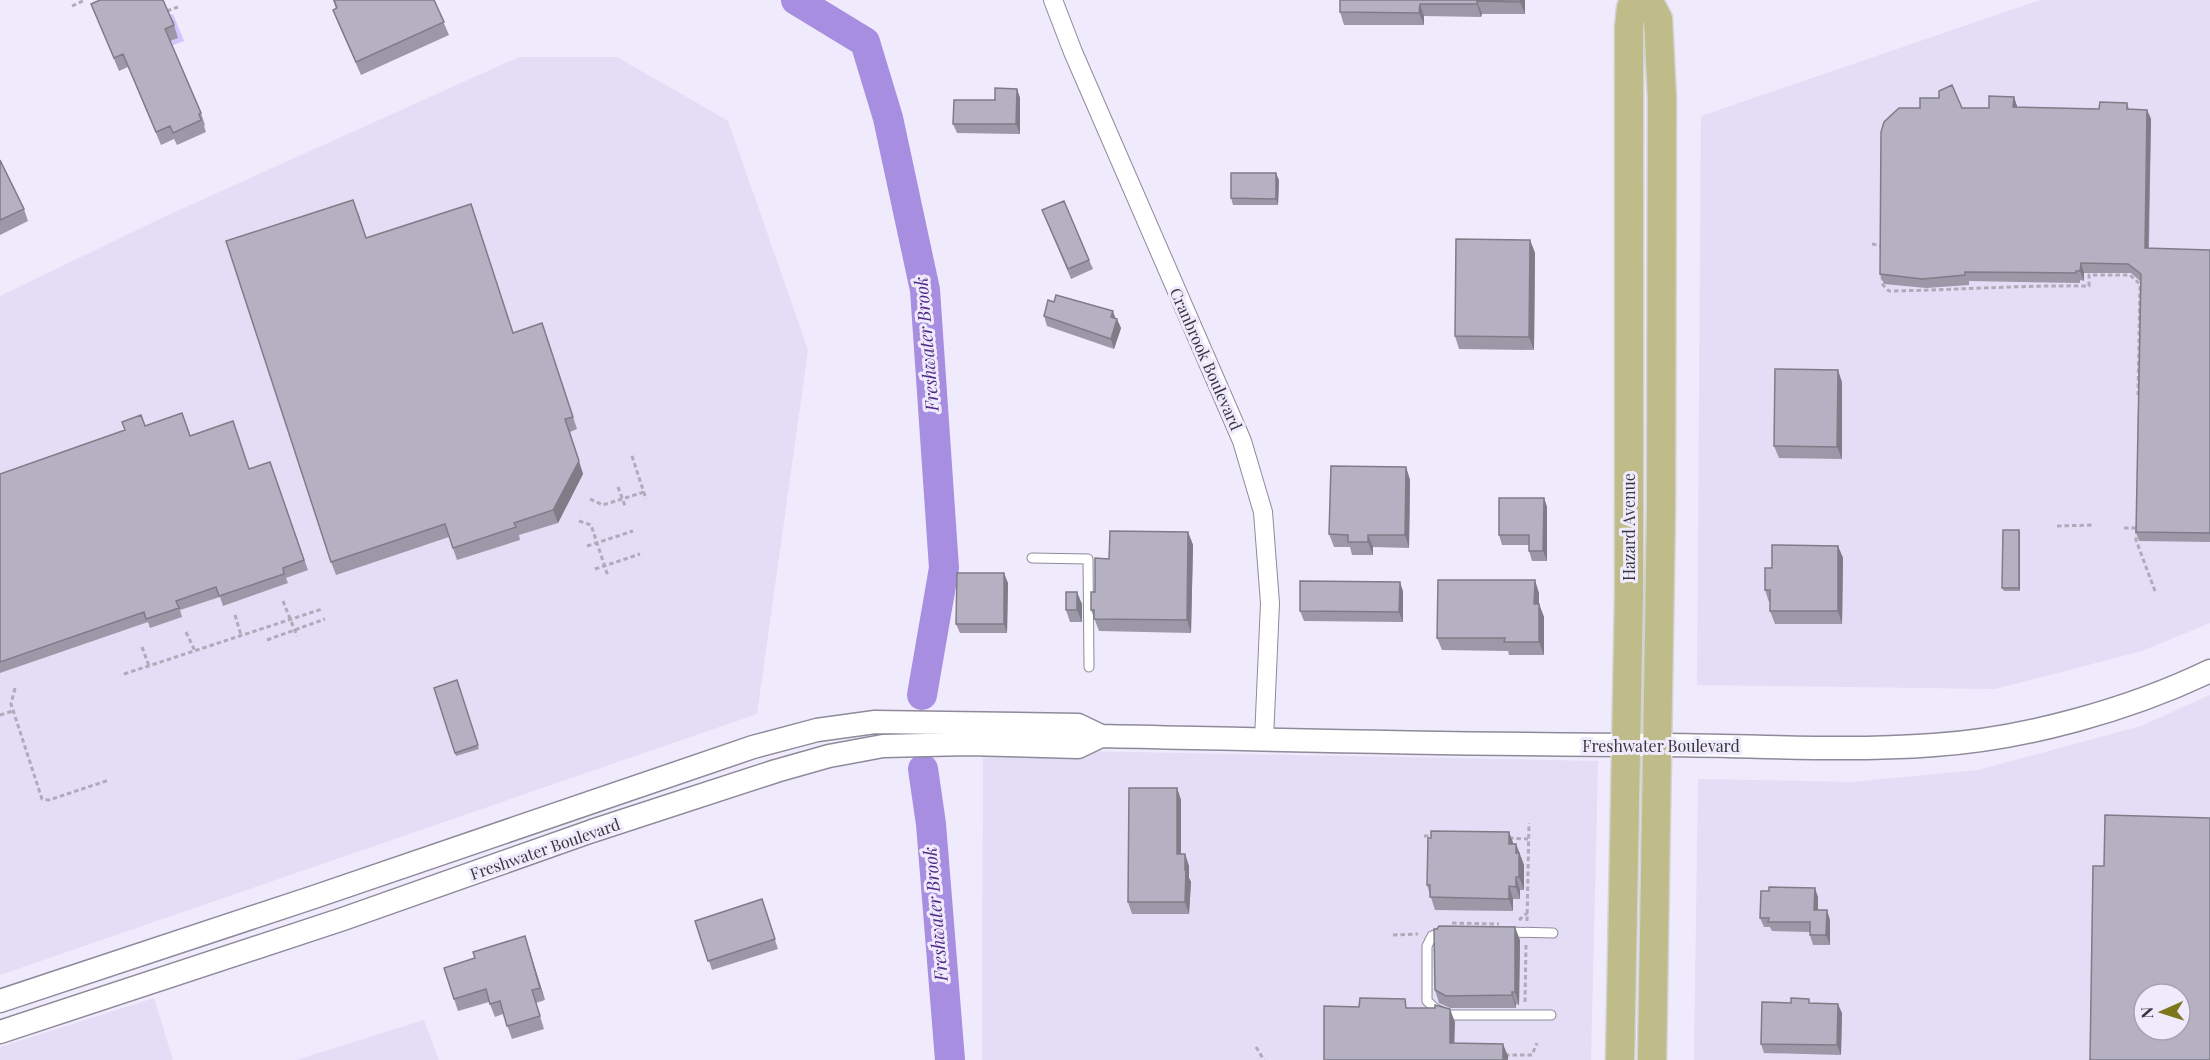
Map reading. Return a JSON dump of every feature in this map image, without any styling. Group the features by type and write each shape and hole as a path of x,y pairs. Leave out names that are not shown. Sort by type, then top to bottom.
{"main road":[{"name":"Hazard Avenue","path":"1620,1060 1630,474 1629,27 1631,8 1643,0"},
{"name":"Hazard Avenue","path":"1648,0 1658,19 1662,99 1658,745 1652,1060"},
{"path":"1630,210 1641,245 1662,274"}],"street":[{"name":"Cranbrook Boulevard","path":"1053,0 1073,52 1242,441 1263,512 1270,603 1264,739"},
{"name":"Freshwater Boulevard","path":"0,1001 314,897 753,747 817,730 875,722 1078,725 1101,736 1626,746 1872,748 1964,742 2027,731 2151,696 2210,671"},
{"name":"Freshwater Boulevard","path":"0,1032 343,919 592,831 776,771 883,746 968,744 1078,747 1101,736"},
{"path":"584,804 592,831"},
{"path":"118,962 125,990"}],"lane":[{"path":"1032,558 1088,559 1089,667"},
{"path":"1452,932 1442,932 1432,936 1427,946 1427,1001 1436,1009 1449,1015 1551,1015"},
{"path":"1495,932 1553,933"}],"path":[{"path":"72,6 86,0"},
{"path":"167,11 178,7"},
{"path":"1872,244 1882,246 1882,257"},
{"path":"1882,268 1883,285 1889,291 1966,290 2033,285 2089,286 2090,275 2130,275 2140,284 2138,400"},
{"path":"632,456 646,499"},
{"path":"618,487 625,506"},
{"path":"590,499 603,505 644,492"},
{"path":"579,521 591,525 608,576"},
{"path":"2057,526 2093,525"},
{"path":"2124,528 2137,528 2136,540 2155,591"},
{"path":"587,546 633,531"},
{"path":"595,569 640,554"},
{"path":"283,600 297,636"},
{"path":"124,674 322,609"},
{"path":"235,615 242,635"},
{"path":"267,640 325,619"},
{"path":"186,632 195,651"},
{"path":"142,647 149,666"},
{"path":"15,688 11,704 42,799 49,800 109,780"},
{"path":"0,716 13,711"},
{"path":"1527,926 1529,823"},
{"path":"1424,836 1436,837"},
{"path":"1505,838 1528,839"},
{"path":"1515,924 1527,914"},
{"path":"1444,924 1504,924"},
{"path":"1393,935 1418,934 1423,931"},
{"path":"1525,1004 1526,938"},
{"path":"1499,1055 1532,1055 1537,1043"},
{"path":"1256,1047 1264,1060"},
{"path":"1518,1060 1520,1055"}],"shaded area":[{"path":"2040,0 2210,0 2210,623 2142,651 1995,689 1697,685 1701,116"},
{"path":"519,57 617,57 728,121 808,350 757,714 0,975 0,296 166,216"},
{"path":"2210,695 2210,1060 1694,1060 1698,779 1851,782 1978,770 2141,726"},
{"path":"983,749 1598,761 1591,1060 982,1060"},
{"path":"154,998 173,1060 0,1060 0,1047"},
{"path":"424,1020 439,1060 296,1060"}],"green space":[{"path":"173,14 184,41 171,46 169,15"}],"building":[{"path":"100,0 163,0 174,25 165,29 201,113 199,114 201,120 173,133 170,126 156,132 123,54 114,58 91,4"},
{"path":"334,0 434,0 444,22 356,62 333,10 337,8"},
{"path":"1340,0 1520,0 1520,2 1477,1 1477,4 1420,4 1419,13 1340,12"},
{"path":"1952,85 1962,108 1989,108 1989,96 2014,97 2013,107 2099,109 2100,102 2127,103 2127,109 2147,110 2145,248 2210,250 2210,533 2136,532 2141,274 2128,264 2081,263 2080,271 2076,273 1965,272 1965,275 1922,279 1880,274 1881,132 1884,122 1899,108 1920,108 1920,98 1939,98 1939,91"},
{"path":"995,88 1017,89 1016,124 953,124 954,100 995,100"},
{"path":"0,160 24,209 0,220"},
{"path":"1231,173 1276,173 1276,199 1231,198"},
{"path":"353,200 366,238 471,204 513,333 542,323 573,417 565,419 579,461 553,510 514,523 516,527 453,548 445,524 331,562 226,241"},
{"path":"1064,201 1089,260 1068,269 1042,210"},
{"path":"1456,239 1530,240 1529,337 1455,336"},
{"path":"1056,295 1113,311 1111,317 1117,319 1111,339 1044,316 1048,300 1054,302"},
{"path":"1775,369 1838,370 1837,447 1774,446"},
{"path":"182,413 190,436 233,421 249,469 270,462 304,560 283,568 284,574 219,596 216,587 176,601 179,608 146,619 144,612 0,662 0,474 125,430 122,422 141,415 145,426"},
{"path":"1331,466 1406,467 1405,535 1368,535 1368,542 1348,542 1348,535 1329,534"},
{"path":"1499,498 1544,498 1543,551 1529,551 1529,535 1499,535"},
{"path":"2003,530 2019,530 2019,588 2002,588"},
{"path":"1110,531 1188,532 1187,620 1094,619 1094,610 1091,610 1091,592 1095,592 1095,558 1109,559"},
{"path":"1772,545 1838,546 1838,611 1770,611 1770,590 1765,590 1765,568 1772,568"},
{"path":"957,573 1004,573 1004,624 956,624"},
{"path":"1438,580 1535,580 1534,604 1539,604 1539,642 1504,642 1505,638 1437,638"},
{"path":"1300,581 1400,582 1399,612 1300,611"},
{"path":"1066,592 1077,592 1077,610 1066,610"},
{"path":"457,680 478,745 455,753 434,688"},
{"path":"1129,788 1177,788 1177,854 1185,854 1185,902 1128,902"},
{"path":"2105,815 2210,818 2210,1060 2090,1060 2093,866 2104,866"},
{"path":"1431,831 1509,832 1509,844 1516,844 1516,853 1519,853 1519,877 1516,877 1516,887 1509,886 1509,899 1430,897 1430,885 1427,885 1428,838 1431,838"},
{"path":"1769,887 1815,888 1814,910 1827,910 1826,935 1810,935 1810,922 1768,922 1769,918 1760,918 1761,891 1769,891"},
{"path":"762,899 775,939 708,961 695,921"},
{"path":"1439,926 1515,927 1515,992 1512,992 1512,995 1446,996 1435,990 1434,929"},
{"path":"525,936 540,988 532,990 540,1016 507,1026 500,1001 490,1004 486,989 454,999 444,968 475,958 473,952"},
{"path":"1360,998 1405,999 1406,1008 1435,1008 1435,1005 1450,1009 1450,1043 1503,1044 1503,1060 1324,1060 1324,1006 1359,1007"},
{"path":"1791,998 1809,999 1809,1003 1838,1004 1837,1045 1761,1044 1762,1002 1791,1003"}],"waterway":[{"name":"Freshwater Brook","path":"796,0 865,42 888,118 925,290 944,568 922,695"},
{"name":"Freshwater Brook","path":"923,769 931,824 950,1060"}]}
